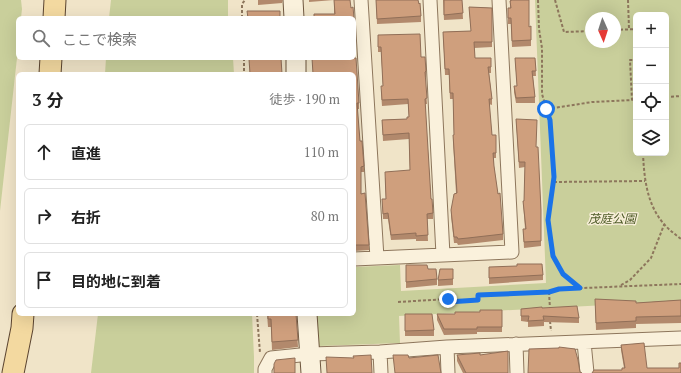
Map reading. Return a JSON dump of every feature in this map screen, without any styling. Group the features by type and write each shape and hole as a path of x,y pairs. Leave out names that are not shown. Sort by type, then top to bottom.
{"main road":[{"path":"54,16 55,0"},
{"path":"50,72 51,60"},
{"path":"13,373 22,328 23,316"}],"street":[{"path":"293,0 294,16"},
{"path":"361,0 378,258"},
{"path":"430,0 443,255"},
{"path":"356,259 512,252 499,0"},
{"path":"296,60 296,72"},
{"path":"307,316 311,373"},
{"path":"265,373 265,368 271,358 310,354 681,338"},
{"path":"584,342 586,373"},
{"path":"516,344 517,373"},
{"path":"447,347 448,373"},
{"path":"380,352 381,373"}],"path":[{"path":"242,16 242,4 245,0"},
{"path":"538,0 539,28 542,48 542,94 550,120 554,177 548,220 553,256 563,274 580,288"},
{"path":"554,0 564,32 585,31"},
{"path":"628,0 629,29"},
{"path":"621,30 633,29"},
{"path":"244,60 244,72"},
{"path":"546,109 592,102 632,100 630,60 633,60"},
{"path":"669,97 681,96"},
{"path":"643,156 646,187 654,210 664,225 681,239"},
{"path":"554,182 645,181"},
{"path":"619,286 630,280 651,258 664,225"},
{"path":"398,302 448,299 448,302 478,300 478,295 549,292 559,289 681,284"},
{"path":"549,292 550,314"},
{"path":"257,316 260,353 271,358"},
{"path":"550,321 551,343"}],"green space":[{"path":"0,0 21,0 21,16 16,16 17,60 0,211"},
{"path":"111,0 228,0 228,16 109,16"},
{"name":"茂庭公園","path":"535,0 681,0 681,301 399,316 400,343 319,346 316,316 356,316 356,267 400,265 401,291 546,283"},
{"path":"106,60 233,60 234,72 105,72"},
{"path":"98,316 252,316 254,373 91,373"}],"building":[{"path":"334,0 350,0 351,8 353,7 354,16 314,16 314,14 335,14"},
{"path":"376,0 418,0 419,4 420,3 421,16 377,19"},
{"path":"444,0 462,0 463,13 444,15"},
{"path":"511,0 529,0 529,27 531,26 531,40 512,41 511,18 508,18 508,8 511,8"},
{"path":"469,7 492,8 492,42 474,42 475,58 491,58 491,67 488,67 492,99 489,99 492,135 496,135 496,153 493,153 498,194 500,193 503,234 458,239 457,237 454,237 451,210 454,194 457,193 453,135 453,93 450,93 449,69 445,69 443,32 471,31"},
{"path":"247,11 280,11 280,16 248,16"},
{"path":"420,34 421,57 425,57 427,98 425,99 433,213 427,214 428,235 416,236 416,233 391,235 388,213 383,214 382,199 386,199 385,172 410,170 409,133 383,135 382,120 407,119 407,117 409,117 408,99 382,100 381,86 383,86 381,47 378,47 378,35"},
{"path":"356,58 359,103 357,103 360,141 362,141 364,166 361,167 361,194 365,193 369,245 356,245 356,72 313,72 312,60 356,60"},
{"path":"515,58 535,58 536,71 532,71 535,97 516,98 514,86 517,86"},
{"path":"249,60 281,60 282,72 250,72"},
{"path":"516,119 537,120 536,147 538,147 541,241 524,242 523,229 526,229 523,201 525,162 519,162"},
{"path":"517,264 542,264 543,275 489,278 489,267 517,266"},
{"path":"406,265 427,265 428,269 436,269 437,279 406,282"},
{"path":"440,269 453,269 453,279 438,280"},
{"path":"595,299 636,301 636,303 681,300 681,316 636,317 636,321 596,323"},
{"path":"577,306 579,318 543,316 544,320 528,321 529,316 521,316 521,309"},
{"path":"480,310 502,310 502,327 444,329 437,314 480,312"},
{"path":"405,314 432,314 434,330 405,331"},
{"path":"268,316 296,316 298,340 272,342 271,319 268,319"},
{"path":"644,343 647,368 679,368 679,363 681,363 681,373 592,373 594,370 622,370 622,368 625,368 621,345"},
{"path":"559,347 575,349 580,372 582,373 528,373 529,349"},
{"path":"508,351 508,373 466,373 457,355 480,353 480,355"},
{"path":"371,355 372,373 327,373 326,357 354,358 353,356"},
{"path":"393,355 408,355 409,358 438,355 441,373 395,373"},
{"path":"295,358 295,373 274,373 274,364 276,360"}],"route":[{"path":"448,299 448,302 478,300 478,295 549,292 559,289 580,288 563,274 553,256 550,243 548,220 554,177 550,120 546,109"}]}
